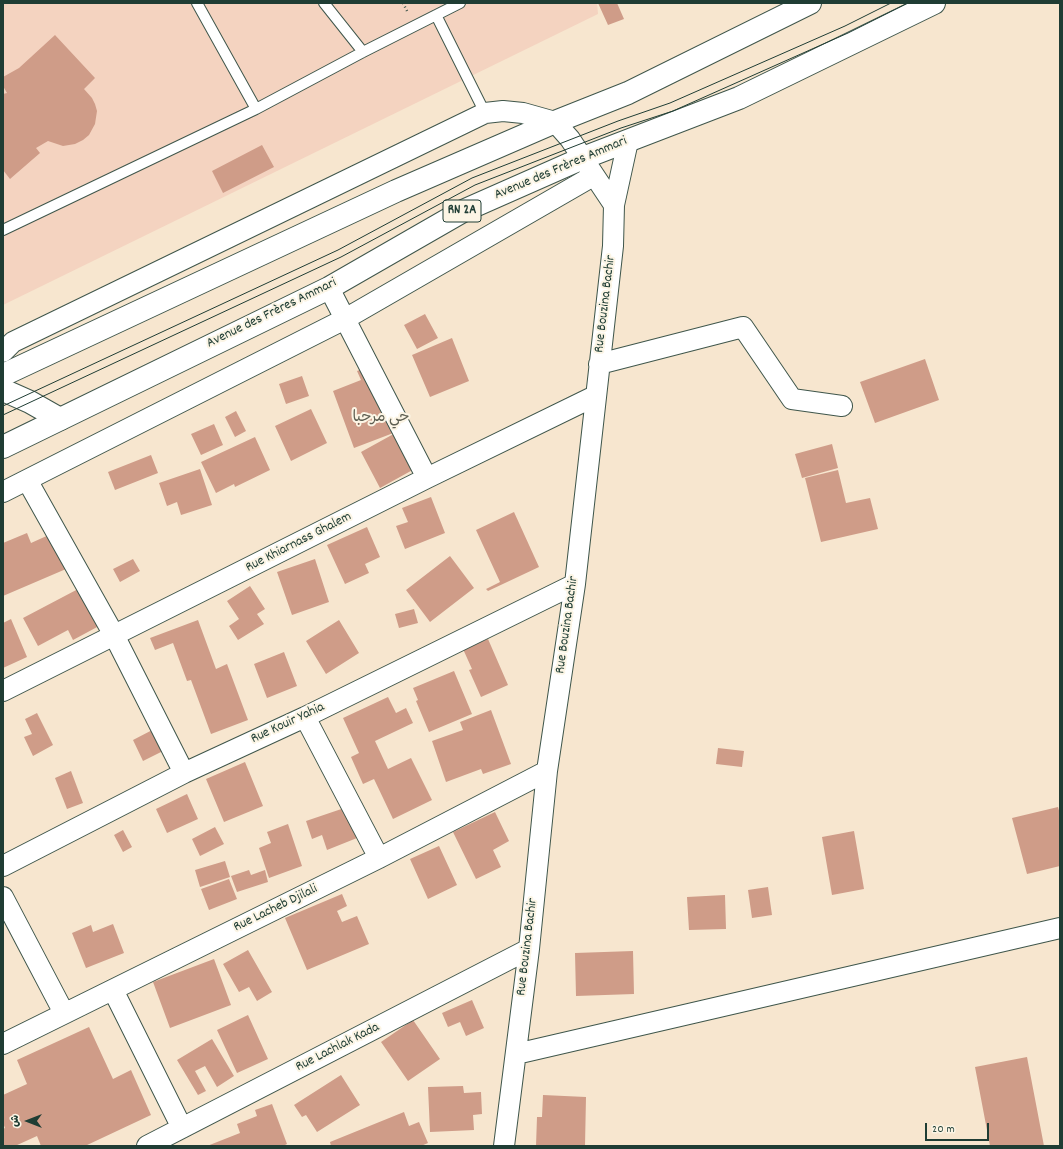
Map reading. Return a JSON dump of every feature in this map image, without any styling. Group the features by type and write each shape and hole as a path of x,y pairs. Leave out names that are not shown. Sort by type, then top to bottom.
{"main road":[{"path":"3,374 396,191 555,122 628,93 810,3"},
{"name":"Avenue des Frères Ammari","path":"3,447 329,288 463,211 588,167 628,141 739,98 934,3"},
{"path":"3,390 30,402 60,419"}],"street":[{"path":"3,352 13,342 485,113 503,111 523,113 555,122 570,139 614,205"},
{"name":"Rue Bouzina Bachir","path":"502,1145 516,1054 529,949 547,772 575,584 613,246 614,205 628,141"},
{"path":"3,492 345,319 588,167"},
{"path":"329,288 427,478"},
{"path":"599,364 743,327 792,399 842,406"},
{"name":"Rue Khiarnass Ghalem","path":"3,691 427,478 595,396"},
{"path":"27,480 114,635 184,773"},
{"name":"Rue Kouir Yahia","path":"3,866 184,773 305,717 575,584"},
{"path":"305,717 379,858"},
{"name":"Rue Lacheb Djilali","path":"3,1044 379,858 547,772"},
{"path":"3,897 64,1013"},
{"path":"516,1054 1060,928"},
{"name":"Rue Lachlak Kada","path":"147,1146 529,949"},
{"path":"112,990 182,1128"}],"lane":[{"path":"197,3 256,108"},
{"path":"324,3 364,52"},
{"path":"3,230 256,108 460,3"},
{"path":"436,15 485,113"}],"shaded area":[{"path":"3,3 597,3 598,14 3,305"}],"building":[{"path":"598,3 617,3 624,19 608,25"},
{"path":"55,35 95,78 84,89 95,104 97,111 95,124 89,135 75,144 63,146 48,141 36,148 40,153 10,179 3,170 3,94 7,93 3,86 3,77 19,68"},
{"path":"262,145 274,167 223,193 212,171"},
{"path":"425,314 438,338 417,349 404,325"},
{"path":"452,338 469,381 430,397 412,355"},
{"path":"925,359 939,400 875,423 860,382"},
{"path":"372,365 396,432 354,448 333,391 361,380 357,371"},
{"path":"302,376 309,396 286,404 279,384"},
{"path":"311,409 327,443 291,461 275,426"},
{"path":"236,411 246,431 235,437 225,417"},
{"path":"214,424 223,445 201,455 191,434"},
{"path":"399,431 418,467 380,488 361,452"},
{"path":"255,437 270,470 235,487 234,484 216,493 201,462"},
{"path":"832,444 838,468 802,478 795,454"},
{"path":"151,455 158,473 115,490 108,472"},
{"path":"200,469 212,505 181,515 177,502 167,506 159,483"},
{"path":"838,470 846,503 870,498 878,529 821,542 805,478"},
{"path":"431,497 445,533 405,549 396,526 408,522 402,508"},
{"path":"514,512 539,567 488,591 486,589 500,582 476,530"},
{"path":"367,527 380,557 365,564 369,573 345,584 327,545"},
{"path":"27,533 31,543 51,534 66,569 3,596 3,543"},
{"path":"450,556 474,588 430,622 406,590"},
{"path":"133,559 140,571 120,582 113,569"},
{"path":"315,559 329,602 292,615 277,572"},
{"path":"250,586 265,609 257,614 264,624 238,640 229,626 239,619 227,601"},
{"path":"80,588 99,626 73,640 68,630 38,646 23,618"},
{"path":"414,609 418,623 399,628 395,614"},
{"path":"11,619 27,657 3,668 3,623"},
{"path":"198,620 216,669 227,664 248,720 211,734 191,680 187,681 173,643 155,650 150,638"},
{"path":"339,620 359,653 326,674 306,641"},
{"path":"488,639 508,685 481,697 469,670 472,669 463,649"},
{"path":"284,652 297,686 267,698 254,664"},
{"path":"454,671 472,714 429,732 416,701 418,700 413,688"},
{"path":"388,697 396,713 406,708 413,723 375,741 388,769 411,758 432,800 393,819 374,779 363,784 351,757 359,753 343,718"},
{"path":"491,710 511,764 483,774 481,769 446,782 432,741 463,730 460,722"},
{"path":"37,713 53,745 33,756 24,737 32,734 25,719"},
{"path":"160,726 171,747 143,761 133,740"},
{"path":"718,748 744,751 742,767 716,764"},
{"path":"245,762 263,806 224,822 206,779"},
{"path":"71,771 83,803 67,809 55,778"},
{"path":"187,794 198,819 167,833 156,809"},
{"path":"362,802 372,832 327,850 322,835 312,839 306,821"},
{"path":"1058,807 1060,814 1060,866 1027,874 1012,818"},
{"path":"495,812 509,841 493,850 501,867 476,879 453,832"},
{"path":"288,824 302,866 269,878 259,848 271,843 267,832"},
{"path":"215,827 224,844 200,856 192,839"},
{"path":"123,830 132,847 123,852 114,835"},
{"path":"854,831 864,889 832,895 822,837"},
{"path":"439,846 457,885 428,899 410,859"},
{"path":"225,861 230,877 200,887 195,870"},
{"path":"249,870 251,875 265,870 268,882 237,892 231,876"},
{"path":"229,879 237,899 209,910 201,889"},
{"path":"768,887 772,915 752,918 748,890"},
{"path":"342,894 347,906 337,911 342,922 357,916 369,944 307,970 285,918"},
{"path":"725,895 726,929 689,930 687,897"},
{"path":"113,924 124,953 86,968 72,933 91,925 93,932"},
{"path":"248,950 272,992 257,1001 249,987 239,992 223,964"},
{"path":"633,951 634,994 576,996 575,953"},
{"path":"214,959 231,1005 170,1028 153,982"},
{"path":"472,1000 484,1028 466,1036 460,1022 448,1027 442,1013"},
{"path":"248,1015 268,1059 237,1073 217,1030"},
{"path":"413,1020 440,1059 408,1081 381,1042"},
{"path":"89,1027 113,1079 131,1070 151,1115 85,1146 41,1146 37,1136 15,1146 3,1146 3,1129 5,1128 3,1123 3,1095 27,1084 17,1060"},
{"path":"212,1039 234,1076 217,1087 205,1066 195,1071 206,1091 198,1095 177,1060"},
{"path":"1027,1057 1044,1146 990,1146 975,1067"},
{"path":"341,1075 360,1105 317,1132 306,1115 302,1117 294,1105"},
{"path":"463,1086 464,1093 481,1092 482,1114 473,1115 474,1130 430,1132 428,1087"},
{"path":"543,1095 586,1097 585,1146 536,1146 537,1117 542,1117"},
{"path":"272,1104 287,1144 283,1146 207,1146 240,1133 237,1124 257,1116 255,1110"},
{"path":"404,1112 409,1126 419,1122 428,1143 421,1146 331,1146 330,1142"}],"tram line":[{"path":"3,406 338,250 472,178 618,121 670,103 845,26 891,3"},
{"path":"3,415 341,257 475,185 621,128 673,111 848,33 908,3"}],"district":[{"name":"حي مرحبا","path":"381,419"}]}
